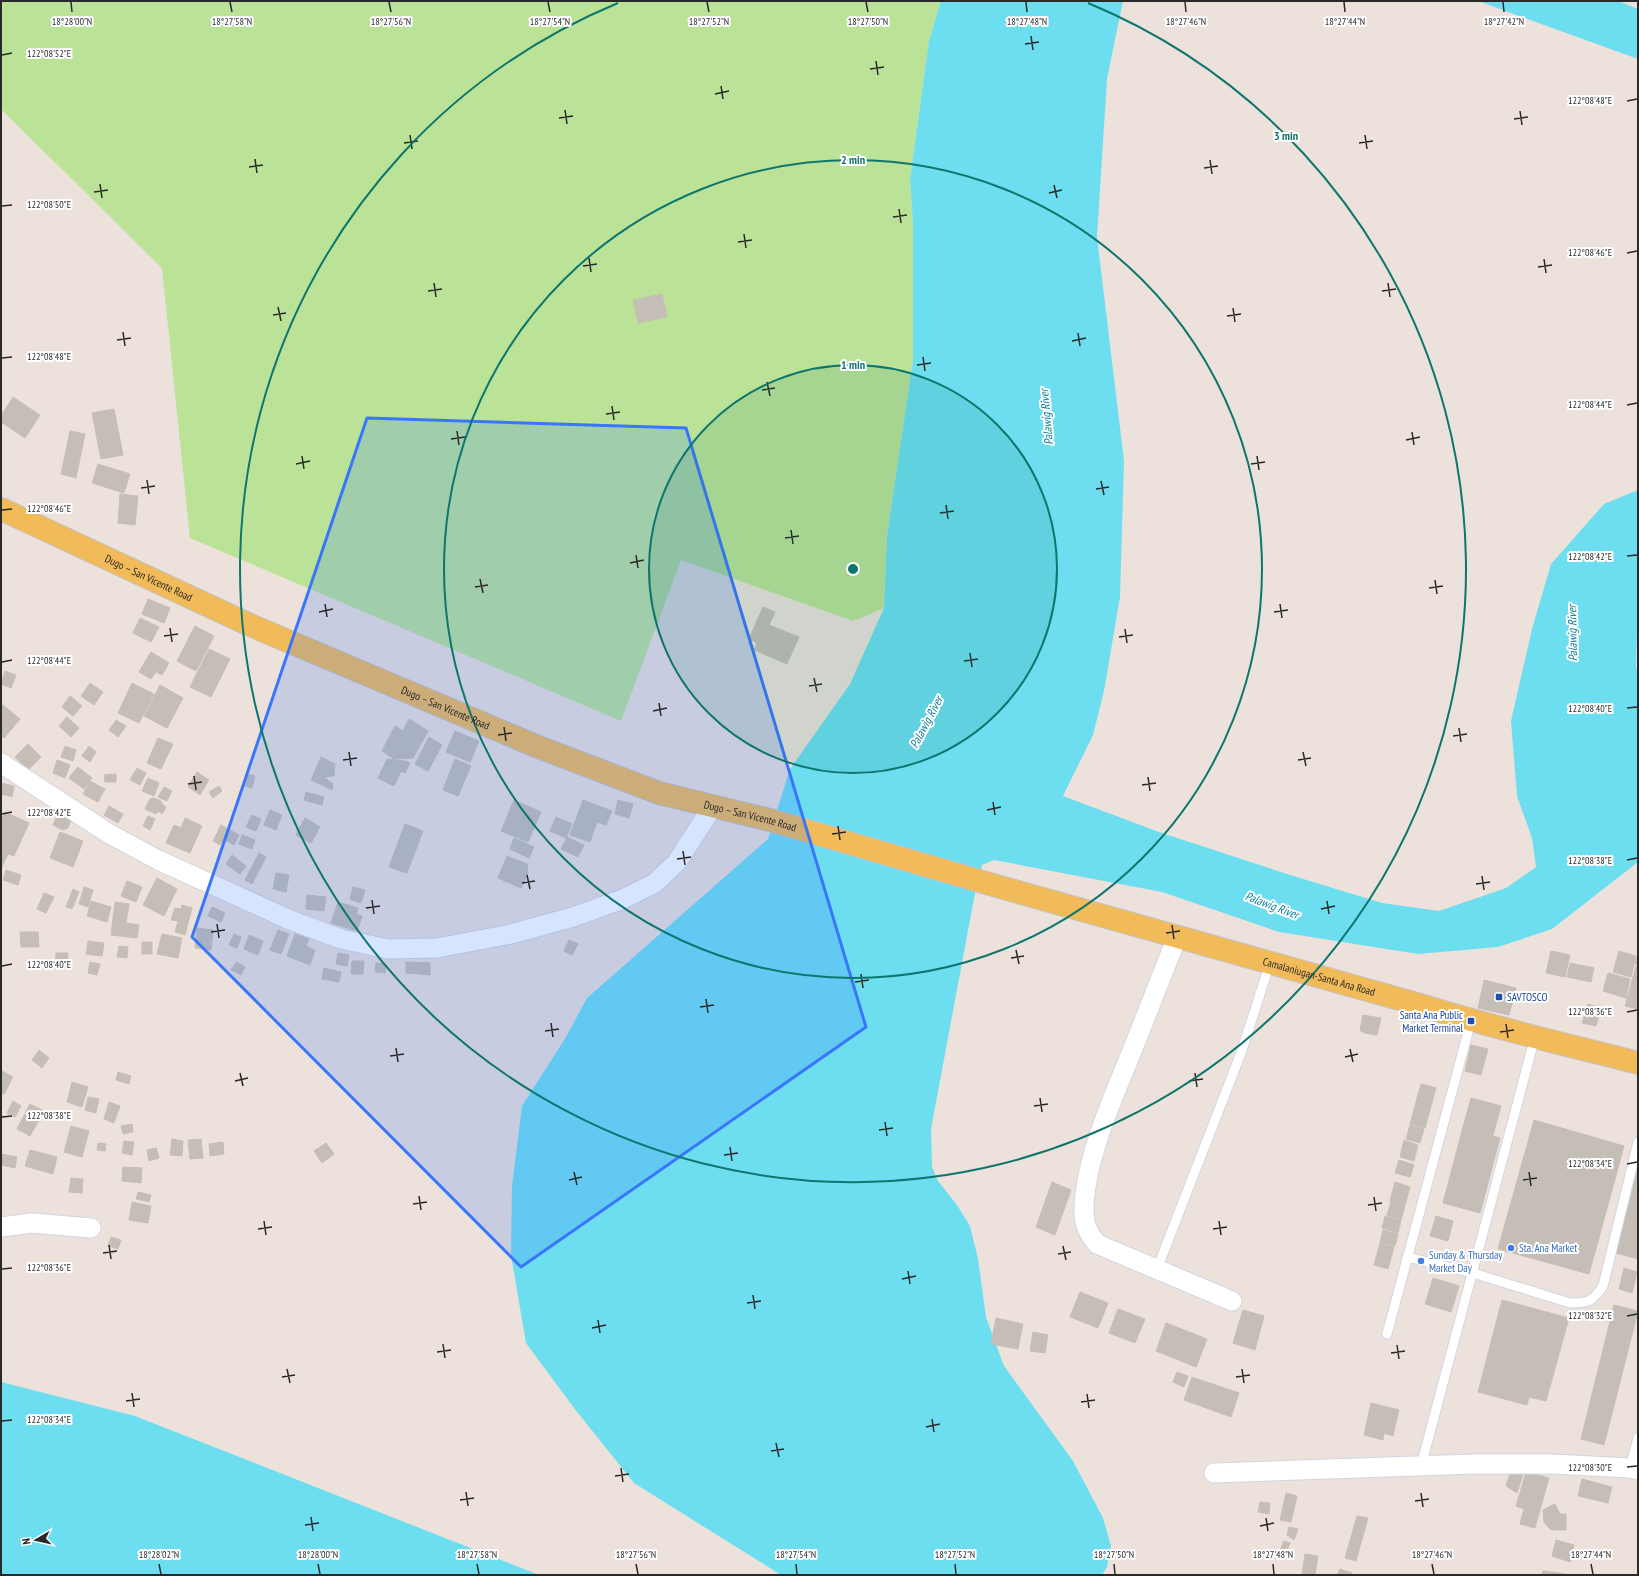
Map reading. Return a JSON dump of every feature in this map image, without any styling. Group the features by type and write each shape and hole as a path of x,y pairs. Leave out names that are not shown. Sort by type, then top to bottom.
{"main road":[{"name":"Dugo – San Vicente Road","path":"1,509 250,625 536,746 659,793 770,820 1000,887"},
{"name":"Camalaniugan-Santa Ana Road","path":"1000,887 1471,1021 1536,1036 1638,1063"}],"street":[{"path":"1,764 108,832 158,860 290,920 341,939 388,949 438,948 511,934 573,917 623,899 655,883 677,862 713,806"},
{"path":"1177,937 1114,1095 1094,1151 1086,1186 1084,1215 1088,1232 1097,1244 1232,1301"},
{"path":"1,1227 32,1223 91,1228"},
{"path":"1214,1473 1474,1464 1529,1464 1634,1469"}],"lane":[{"path":"1157,1269 1241,1053 1270,963"},
{"path":"1387,1334 1471,1021"},
{"path":"1421,1466 1536,1036"},
{"path":"1407,1257 1473,1273 1570,1303 1584,1302 1595,1298 1603,1286 1638,1142"},
{"path":"1634,1469 1638,1438"}],"highlighted area":[{"path":"367,418 686,428 866,1027 521,1267 192,937"}],"green space":[{"path":"1,1 941,1 929,41 910,179 913,223 913,360 887,536 884,608 853,621 681,560 621,721 190,538 162,268 1,109"}],"water":[{"name":"Palawig River","path":"941,1 1123,1 1107,79 1097,237 1124,461 1120,597 1104,691 1093,735 1063,796 1159,832 1382,903 1439,911 1506,888 1536,867 1532,838 1517,796 1511,721 1532,629 1551,564 1604,504 1638,490 1636,667 1638,670 1638,862 1552,929 1498,947 1418,954 1279,932 1162,892 994,860 982,865 975,893 931,1129 932,1167 938,1181 957,1205 970,1226 978,1259 986,1317 1004,1366 1073,1461 1103,1518 1111,1546 1107,1567 1102,1575 781,1575 634,1483 574,1408 526,1343 511,1255 512,1186 522,1106 566,1037 587,998 768,839 790,769 850,684 884,608 887,536 913,360 913,224 910,179 929,41"},
{"path":"1478,1 1618,1 1638,9 1638,59"},
{"path":"1,1382 135,1416 539,1575 1,1575"}],"building":[{"path":"662,294 667,317 638,323 633,300"},
{"path":"13,397 40,415 25,438 1,422 1,416"},
{"path":"114,409 123,455 101,459 92,413"},
{"path":"70,431 85,434 76,478 61,474"},
{"path":"98,464 130,474 124,493 92,483"},
{"path":"120,494 138,496 135,525 118,523"},
{"path":"148,599 170,608 164,623 142,614"},
{"path":"763,607 775,612 769,625 799,637 787,664 754,650 757,643 749,639"},
{"path":"140,618 159,627 151,642 133,633"},
{"path":"195,626 214,636 196,671 177,661"},
{"path":"209,649 230,659 211,697 190,687"},
{"path":"151,652 169,663 162,675 156,672 151,679 139,672"},
{"path":"5,671 16,675 11,688 1,684"},
{"path":"90,683 103,692 94,705 81,696"},
{"path":"132,683 154,694 139,723 118,713"},
{"path":"160,685 183,698 167,728 144,716"},
{"path":"70,696 82,706 73,716 62,707"},
{"path":"3,705 20,719 4,738 1,736 1,707"},
{"path":"67,717 79,728 71,737 59,726"},
{"path":"409,719 428,731 413,758 394,759 382,751 395,726 403,731"},
{"path":"116,720 126,726 118,737 109,730"},
{"path":"455,731 479,741 470,762 446,752"},
{"path":"429,737 442,745 428,771 415,764"},
{"path":"158,738 173,744 161,769 147,763"},
{"path":"28,744 41,757 28,770 15,757"},
{"path":"65,746 76,750 73,761 61,757"},
{"path":"89,746 96,752 90,762 82,756"},
{"path":"321,757 335,764 334,776 324,777 333,784 332,790 311,780"},
{"path":"387,759 410,763 405,773 401,771 394,786 378,778"},
{"path":"455,759 471,766 458,796 443,790"},
{"path":"57,760 70,765 65,778 53,773"},
{"path":"78,767 92,778 84,789 69,778"},
{"path":"137,768 146,773 140,785 130,780"},
{"path":"197,772 209,780 200,795 188,787"},
{"path":"116,774 116,782 105,782 104,775"},
{"path":"248,774 255,776 252,788 245,786"},
{"path":"148,778 159,783 154,796 142,791"},
{"path":"90,781 105,789 98,802 83,794"},
{"path":"1,783 14,786 12,797 1,794"},
{"path":"219,786 222,791 213,798 209,792"},
{"path":"164,787 172,791 167,801 158,797"},
{"path":"306,792 324,797 322,805 304,800"},
{"path":"154,798 161,801 166,807 162,814 158,811 156,814 145,809 150,799"},
{"path":"514,800 541,812 528,842 501,831"},
{"path":"583,800 612,811 606,825 597,822 590,842 570,835"},
{"path":"618,800 633,804 629,818 615,814"},
{"path":"109,806 123,814 118,823 104,815"},
{"path":"60,808 73,814 68,828 63,830 53,825"},
{"path":"270,810 282,815 276,830 264,825"},
{"path":"5,812 29,823 14,856 8,854 1,869 1,821"},
{"path":"252,815 261,819 256,831 246,827"},
{"path":"148,816 155,819 150,830 143,826"},
{"path":"556,817 572,824 566,838 550,831"},
{"path":"185,818 202,826 190,853 166,843 174,825 181,828"},
{"path":"305,818 320,827 311,843 296,835"},
{"path":"405,824 423,831 407,873 389,867"},
{"path":"221,825 239,835 234,845 224,839 220,845 213,841"},
{"path":"60,832 83,841 73,867 50,858"},
{"path":"242,835 255,840 252,849 239,844"},
{"path":"567,837 584,845 578,857 561,849"},
{"path":"514,838 534,847 529,858 510,849"},
{"path":"259,853 266,857 252,884 245,880"},
{"path":"232,855 246,866 240,874 226,864"},
{"path":"507,856 527,864 528,873 521,888 498,878"},
{"path":"6,870 21,875 18,885 3,880"},
{"path":"276,873 289,875 286,892 273,889"},
{"path":"157,878 177,889 164,916 143,905"},
{"path":"127,881 142,887 136,902 121,896"},
{"path":"84,887 93,890 88,907 79,904"},
{"path":"353,887 365,890 361,903 350,899"},
{"path":"73,889 79,892 72,909 66,907"},
{"path":"44,893 54,897 46,913 37,909"},
{"path":"307,895 326,897 324,911 306,909"},
{"path":"91,901 111,907 107,922 87,916"},
{"path":"115,902 129,904 126,923 139,925 137,938 111,935"},
{"path":"338,902 358,908 356,914 362,916 357,931 331,923"},
{"path":"182,905 192,908 185,935 175,932 178,921 171,920 175,908 181,909"},
{"path":"212,907 225,913 221,922 208,916"},
{"path":"197,928 213,930 211,950 195,948"},
{"path":"278,930 289,934 281,954 270,950"},
{"path":"20,932 38,932 39,947 21,947"},
{"path":"162,934 182,938 178,958 157,954"},
{"path":"234,934 241,937 237,948 229,945"},
{"path":"295,934 309,939 306,946 315,950 310,965 287,956"},
{"path":"249,935 263,941 258,955 244,949"},
{"path":"569,940 578,944 572,955 564,951"},
{"path":"88,941 104,943 102,956 86,954"},
{"path":"142,942 152,942 152,954 142,954"},
{"path":"119,946 128,947 127,958 117,957"},
{"path":"1551,951 1570,955 1565,977 1546,973"},
{"path":"1619,951 1636,956 1631,977 1613,972"},
{"path":"56,953 68,953 67,967 55,967"},
{"path":"338,953 349,955 347,966 336,964"},
{"path":"1638,954 1638,965 1635,964"},
{"path":"352,961 364,961 363,974 351,974"},
{"path":"90,962 100,964 97,975 88,973"},
{"path":"236,962 245,967 241,975 231,970"},
{"path":"406,962 430,963 430,975 406,973"},
{"path":"376,963 386,964 385,973 375,972"},
{"path":"1570,963 1594,968 1591,982 1567,977"},
{"path":"1636,966 1638,967 1638,1009 1625,1006"},
{"path":"324,968 341,972 339,982 322,979"},
{"path":"1608,973 1630,979 1626,998 1603,991"},
{"path":"1484,980 1516,988 1509,1015 1478,1008"},
{"path":"1588,1004 1601,1008 1596,1026 1582,1023"},
{"path":"1363,1015 1381,1018 1377,1035 1364,1033 1360,1030"},
{"path":"1471,1045 1488,1049 1481,1075 1465,1071"},
{"path":"39,1050 49,1058 42,1068 32,1060"},
{"path":"2,1071 13,1077 4,1094 1,1092"},
{"path":"118,1072 131,1076 129,1084 116,1080"},
{"path":"72,1082 88,1087 82,1107 67,1102"},
{"path":"1421,1084 1436,1088 1425,1128 1410,1124"},
{"path":"88,1097 99,1099 96,1113 85,1110"},
{"path":"1471,1098 1501,1106 1493,1135 1463,1127"},
{"path":"13,1101 21,1106 15,1117 7,1113"},
{"path":"109,1102 120,1106 114,1123 104,1119"},
{"path":"30,1104 44,1111 30,1136 17,1129"},
{"path":"1534,1120 1624,1146 1589,1274 1498,1249"},
{"path":"132,1124 133,1132 123,1134 121,1126"},
{"path":"1410,1125 1424,1129 1420,1143 1406,1139"},
{"path":"71,1126 89,1131 82,1157 64,1152"},
{"path":"1463,1127 1500,1138 1480,1213 1443,1203"},
{"path":"172,1139 183,1141 182,1156 170,1155"},
{"path":"201,1139 203,1158 190,1159 188,1140"},
{"path":"1404,1140 1418,1145 1414,1161 1400,1157"},
{"path":"124,1141 134,1142 132,1155 122,1153"},
{"path":"223,1142 224,1154 210,1156 209,1144"},
{"path":"98,1143 106,1144 105,1151 97,1150"},
{"path":"326,1143 334,1154 322,1163 314,1151"},
{"path":"156,1148 159,1158 149,1161 147,1150"},
{"path":"30,1150 57,1157 53,1174 25,1166"},
{"path":"1,1154 17,1157 15,1168 1,1165"},
{"path":"1399,1160 1414,1165 1410,1177 1395,1173"},
{"path":"123,1167 142,1168 141,1183 122,1181"},
{"path":"1638,1168 1638,1259 1616,1253"},
{"path":"71,1178 83,1179 82,1193 69,1192"},
{"path":"1052,1182 1071,1190 1055,1235 1036,1227"},
{"path":"1395,1182 1410,1187 1405,1205 1390,1201"},
{"path":"138,1192 151,1195 149,1202 136,1199"},
{"path":"132,1202 151,1206 148,1223 129,1220"},
{"path":"1391,1202 1405,1206 1401,1220 1387,1215"},
{"path":"1385,1216 1401,1221 1398,1233 1382,1228"},
{"path":"1436,1216 1453,1221 1448,1241 1430,1236"},
{"path":"1383,1230 1398,1234 1395,1246 1380,1242"},
{"path":"111,1237 121,1240 118,1249 108,1246"},
{"path":"1380,1243 1394,1247 1388,1269 1374,1265"},
{"path":"1624,1268 1637,1272 1632,1293 1619,1289"},
{"path":"1433,1278 1459,1286 1451,1312 1425,1304"},
{"path":"1080,1292 1108,1303 1098,1328 1070,1317"},
{"path":"1502,1300 1569,1318 1546,1401 1529,1397 1527,1405 1478,1392"},
{"path":"1614,1305 1638,1311 1604,1445 1581,1439"},
{"path":"1118,1309 1145,1319 1135,1343 1109,1333"},
{"path":"1243,1310 1264,1316 1255,1350 1233,1343"},
{"path":"996,1318 1023,1324 1018,1349 991,1344"},
{"path":"1166,1323 1207,1339 1196,1367 1156,1351"},
{"path":"1033,1332 1048,1335 1045,1353 1030,1351"},
{"path":"1177,1372 1188,1376 1184,1387 1173,1382"},
{"path":"1192,1377 1239,1393 1231,1417 1184,1400"},
{"path":"1371,1403 1399,1410 1393,1436 1384,1433 1383,1440 1364,1435"},
{"path":"1511,1470 1523,1474 1517,1493 1506,1486"},
{"path":"1526,1472 1549,1478 1535,1528 1520,1524 1524,1509 1516,1506"},
{"path":"1582,1479 1612,1487 1608,1503 1578,1496"},
{"path":"1286,1493 1297,1496 1291,1522 1280,1520"},
{"path":"1260,1502 1270,1503 1269,1514 1258,1512"},
{"path":"1555,1504 1560,1514 1566,1514 1566,1530 1551,1530 1544,1522 1543,1510"},
{"path":"1357,1516 1368,1518 1356,1561 1345,1558"},
{"path":"1289,1527 1298,1529 1294,1540 1287,1535"},
{"path":"1556,1540 1574,1545 1570,1562 1552,1556"},
{"path":"1284,1541 1290,1543 1284,1557 1278,1555"},
{"path":"1305,1554 1318,1556 1315,1575 1302,1575"},
{"path":"1340,1569 1352,1573 1352,1575 1337,1575"},
{"path":"1543,1571 1566,1574 1566,1575 1542,1575"}],"place":[{"name":"SAVTOSCO","path":"1499,997"},
{"name":"Santa Ana Public Market Terminal","path":"1471,1021"},
{"name":"Sta. Ana Market","path":"1511,1248"},
{"name":"Sunday & Thursday Market Day","path":"1421,1261"}]}
